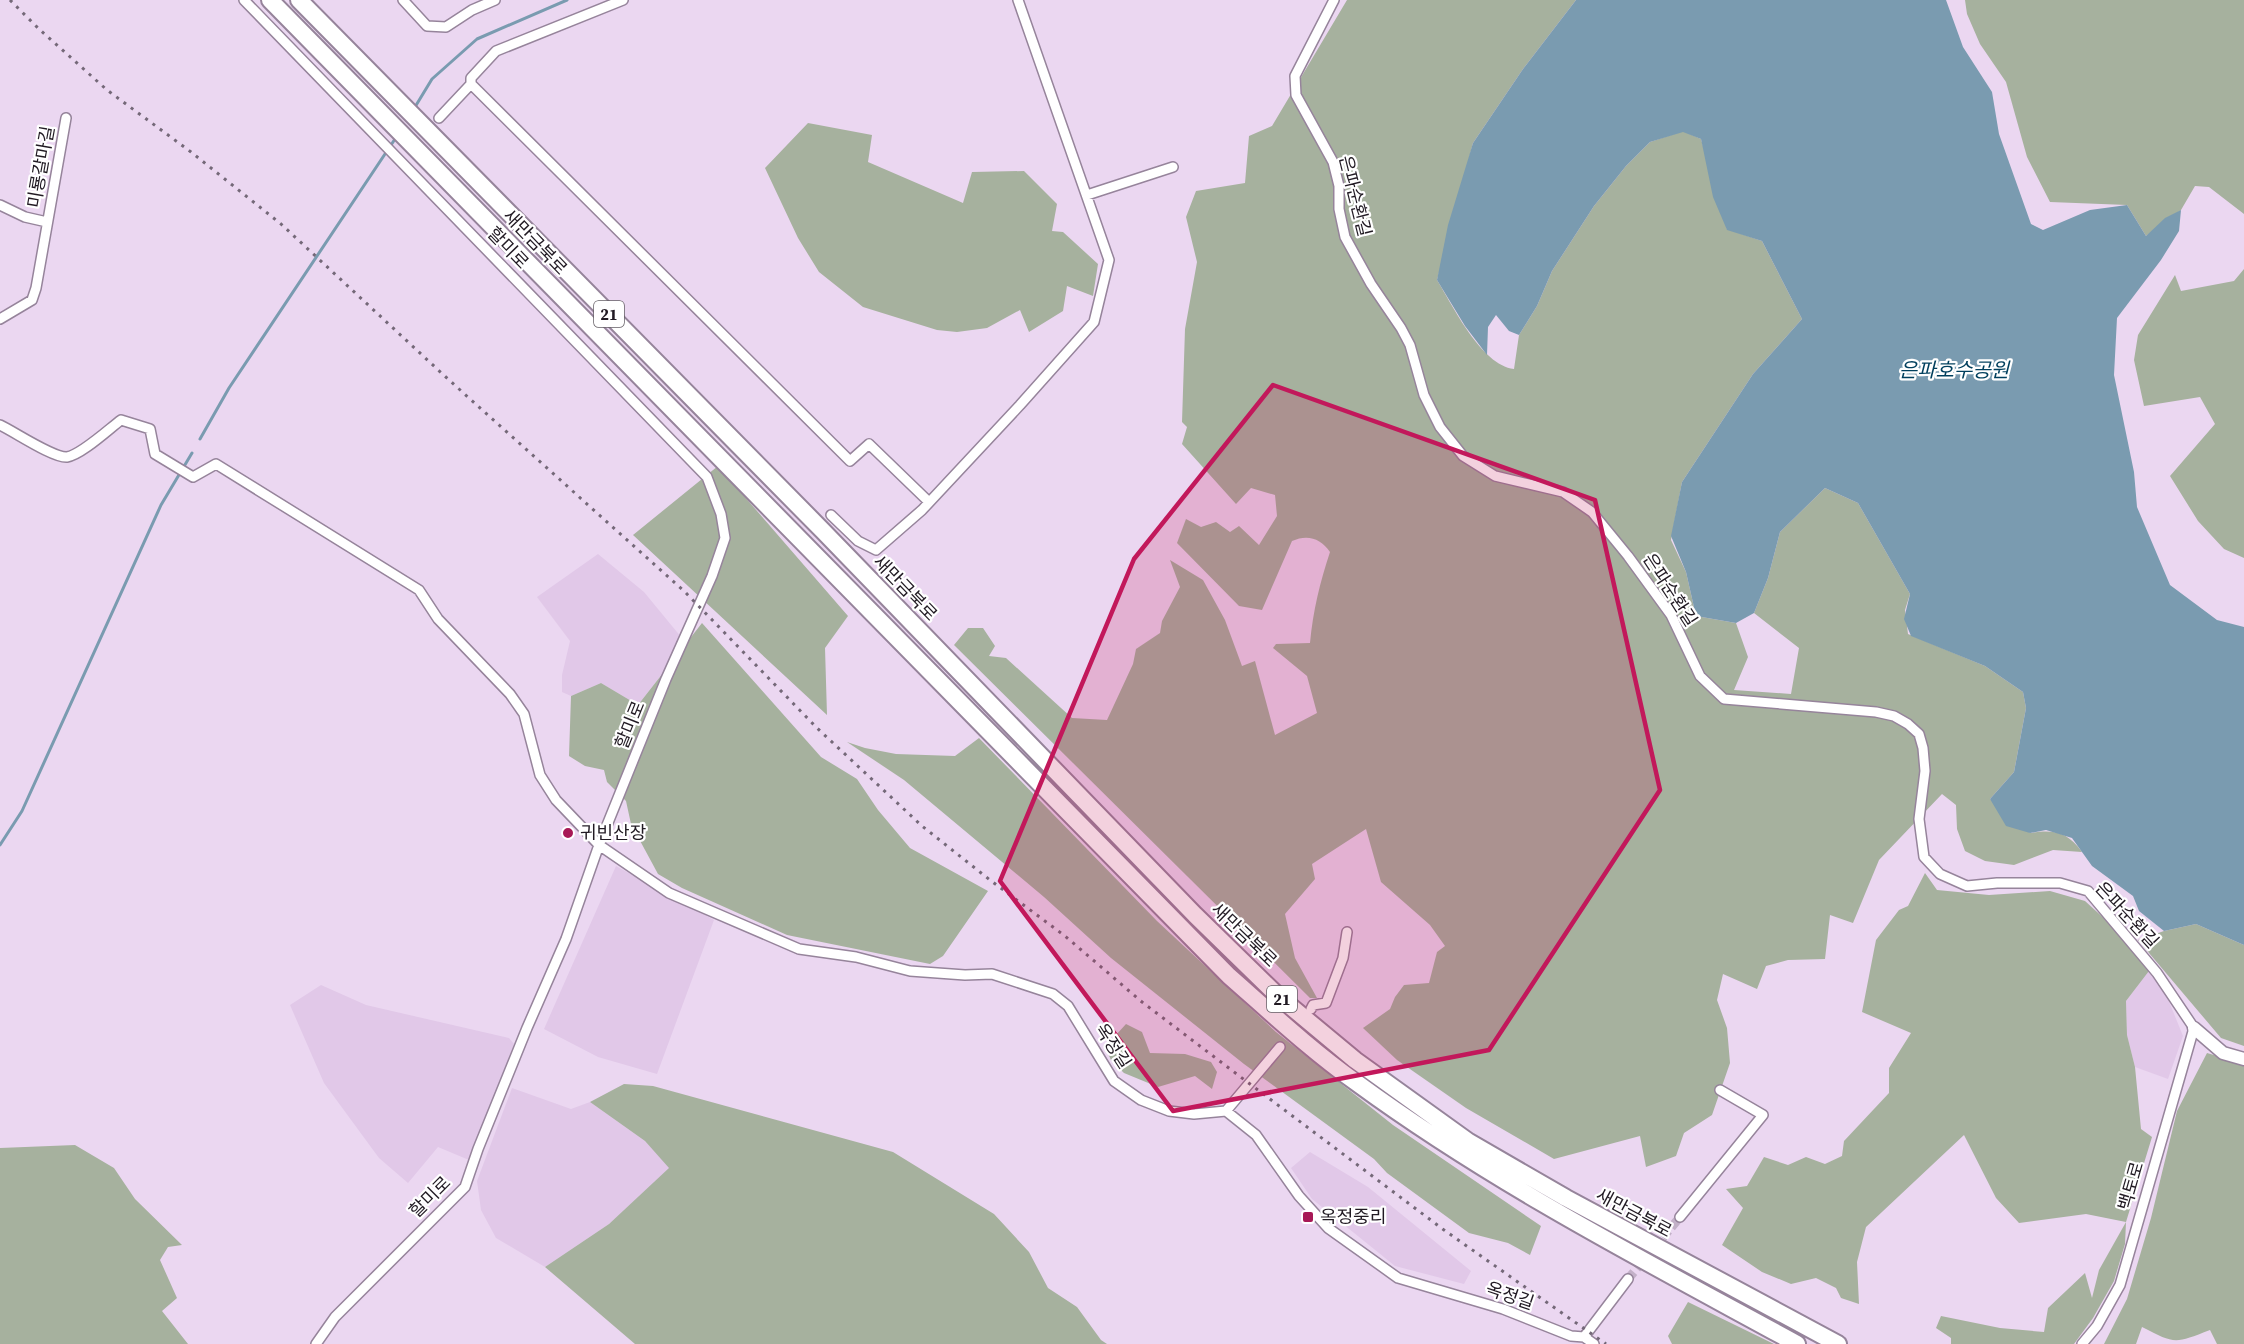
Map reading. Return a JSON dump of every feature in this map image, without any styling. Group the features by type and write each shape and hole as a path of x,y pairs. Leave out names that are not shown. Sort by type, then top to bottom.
{"highway":[{"name":"새만금북로","path":"270,0 1229,976 1289,1029 1356,1083 1468,1160 1558,1214 1797,1344"},
{"name":"새만금북로","path":"299,0 1278,996 1355,1060 1469,1142 1566,1198 1838,1344"},
{"path":"306,0 358,61"}],"street":[{"name":"할미로","path":"244,0 707,477 721,514 725,538 712,576 666,679 599,845 566,939 527,1028 465,1187 335,1317 316,1344"},
{"path":"403,0 428,26 447,27 472,10 495,0"},
{"path":"439,118 471,84 471,78 496,51 623,0"},
{"path":"831,515 858,541 876,550 929,502 1017,409 1094,322 1109,260 1018,0"},
{"name":"은파순환길","path":"1334,0 1295,76 1296,95 1333,162 1339,186 1339,209 1345,237 1371,284 1410,345 1424,395 1440,427 1463,456 1495,476 1563,492 1592,512 1671,615 1700,676 1724,699 1876,712 1894,716 1908,724 1919,734 1923,748 1925,771 1919,819 1924,857 1941,874 1967,886 1997,883 2060,883 2088,891 2157,973 2194,1028"},
{"path":"471,84 850,461 869,444 929,502"},
{"name":"미룡갈마길","path":"0,319 33,300 66,118"},
{"path":"1087,195 1173,167"},
{"name":"미룡갈마길","path":"0,205 25,217 47,222"},
{"name":"옥정길","path":"0,425 47,451 66,457 75,454 121,420 150,429 155,454 193,477 216,464 420,590 438,619 510,694 524,714 540,775 556,800 599,845 669,893 799,949 856,957 910,971 965,975 992,974 1053,994 1068,1006 1114,1081 1141,1100 1169,1111 1194,1114 1226,1111 1256,1135 1299,1196 1328,1228 1398,1278 1503,1309 1571,1336 1584,1337 1594,1344"},
{"path":"1311,1009 1313,1005 1326,1003 1343,958 1347,932"},
{"path":"2194,1028 2223,1053 2244,1059"},
{"name":"백토로","path":"2082,1344 2097,1326 2120,1285 2194,1028"},
{"path":"1226,1111 1280,1047"},
{"path":"1680,1217 1763,1115 1719,1090"},
{"path":"1584,1337 1628,1279"}],"highlighted area":[{"path":"1273,385 1595,500 1660,790 1489,1050 1173,1111 1000,881 1134,559"}],"shaded area":[{"path":"598,554 644,592 686,643 638,705 601,683 571,696 562,692 562,675 570,641 537,597"},
{"path":"616,866 714,920 657,1074 598,1057 544,1029"},
{"path":"2149,971 2168,999 2183,1036 2168,1079 2135,1067 2127,1035 2126,1001"},
{"path":"321,985 366,1005 509,1038 514,1044 469,1160 438,1147 408,1183 379,1158 324,1083 290,1005"},
{"path":"512,1088 571,1109 590,1102 645,1141 670,1168 609,1224 545,1267 496,1238 481,1210 477,1181"},
{"path":"1310,1152 1368,1187 1471,1271 1464,1284 1395,1266 1312,1199 1291,1168"}],"green space":[{"path":"1347,0 1576,0 1523,69 1473,143 1437,280 1469,333 1490,357 1502,365 1514,369 1519,335 1537,306 1552,271 1594,206 1626,166 1650,142 1683,131 1701,139 1727,229 1762,241 1802,319 1753,374 1682,482 1671,540 1686,572 1696,616 1736,623 1748,657 1734,690 1791,694 1799,648 1754,613 1768,578 1780,532 1825,488 1858,503 1910,594 1905,610 1908,634 1985,666 2023,692 2026,708 2014,772 1990,799 2030,833 2046,831 2066,836 2082,852 2053,850 2014,865 1985,861 1965,851 1957,829 1956,805 1942,794 1879,860 1853,923 1830,915 1825,959 1788,960 1766,966 1757,989 1723,974 1717,1000 1727,1028 1730,1063 1712,1115 1684,1133 1676,1156 1646,1167 1640,1136 1554,1159 1466,1108 1397,1060 1363,1028 1390,1009 1404,985 1429,983 1437,952 1445,946 1430,925 1381,882 1366,829 1312,864 1315,879 1285,914 1295,958 1317,998 1310,998 954,645 968,628 983,628 995,646 989,656 1006,658 1072,718 1107,720 1133,664 1136,649 1160,633 1162,621 1180,587 1170,560 1203,580 1225,620 1242,666 1255,661 1275,735 1317,713 1307,676 1273,648 1276,644 1310,643 1317,597 1330,552 1326,547 1308,538 1292,541 1262,610 1239,606 1177,543 1186,519 1201,527 1216,522 1230,532 1239,526 1259,545 1277,516 1275,495 1251,488 1236,504 1182,444 1187,427 1182,422 1185,329 1197,262 1186,217 1196,191 1245,183 1249,136 1272,126"},
{"path":"1965,0 2244,0 2244,214 2209,187 2195,186 2181,210 2146,236 2127,205 2050,202 2027,157 2006,82 1980,44 1967,14"},
{"path":"808,123 872,135 868,162 963,203 972,172 1024,171 1057,204 1052,231 1063,232 1098,264 1093,296 1067,286 1063,311 1029,332 1020,310 987,328 957,332 937,330 863,307 819,272 798,238 765,168"},
{"path":"2244,269 2244,558 2224,549 2198,521 2170,476 2215,424 2200,397 2144,406 2134,360 2138,335 2175,275 2181,291 2234,281"},
{"path":"718,466 848,616 825,648 827,715 633,535"},
{"path":"702,623 821,757 857,779 878,810 910,848 988,891 943,956 930,964 787,935 682,888 658,874 631,824 626,801 607,782 604,770 585,766 569,756 571,696 601,683 638,705"},
{"path":"979,738 1157,921 1276,1032 1393,1125 1541,1226 1530,1255 1508,1243 1469,1233 1387,1173 1374,1159 1244,1064 1111,958 1044,897 904,780 847,742 896,754 955,756"},
{"path":"1925,873 1937,890 1989,895 2050,891 2085,901 2107,921 2149,971 2126,1001 2127,1035 2135,1067 2141,1129 2152,1137 2126,1222 2086,1214 2019,1223 1996,1198 1964,1135 1866,1227 1857,1262 1859,1304 1841,1298 1836,1288 1816,1278 1791,1284 1762,1272 1722,1245 1743,1208 1726,1189 1747,1186 1764,1157 1788,1165 1806,1157 1825,1164 1842,1156 1844,1141 1889,1093 1889,1068 1911,1033 1862,1012 1876,940 1899,910 1908,906"},
{"path":"2196,924 2244,945 2244,1046 2221,1038 2138,940"},
{"path":"1126,1024 1142,1032 1150,1053 1185,1054 1211,1062 1217,1072 1212,1089 1195,1076 1158,1087 1124,1073 1111,1060 1105,1047"},
{"path":"2207,1053 2244,1064 2244,1344 2217,1344 2210,1330 2189,1338 2175,1340 2161,1337 2142,1327 2136,1344 2104,1344 2127,1299 2151,1218 2177,1111"},
{"path":"624,1084 653,1086 893,1152 994,1214 1029,1252 1048,1288 1077,1307 1101,1340 1107,1344 635,1344 545,1267 609,1224 669,1168 645,1141 590,1102"},
{"path":"75,1145 114,1168 135,1199 182,1245 168,1247 160,1260 177,1298 162,1311 188,1344 0,1344 0,1148"},
{"path":"2126,1222 2125,1244 2114,1281 2093,1318 2074,1344 1951,1344 1951,1338 1936,1328 1941,1316 2000,1328 2044,1332 2048,1308 2085,1273 2092,1298 2099,1270"},
{"path":"1688,1302 1774,1344 1672,1344 1668,1336"}],"water":[{"name":"은파호수공원","path":"1576,0 1946,0 1963,47 1992,92 1999,134 2031,224 2043,230 2090,210 2127,205 2146,236 2165,218 2181,210 2179,231 2161,260 2117,318 2114,375 2134,472 2137,507 2170,585 2217,620 2244,627 2244,945 2196,924 2164,931 2139,911 2133,896 2092,866 2072,838 2046,830 2030,833 2006,826 1990,799 2014,772 2026,708 2023,692 1985,666 1911,636 1904,619 1910,594 1858,503 1825,488 1780,532 1768,578 1754,613 1736,623 1696,616 1686,572 1671,536 1682,482 1753,374 1802,319 1762,241 1727,230 1713,197 1701,139 1683,132 1650,142 1626,166 1594,206 1552,271 1537,306 1519,335 1509,331 1496,315 1488,327 1487,355 1465,326 1437,280 1448,225 1473,143 1523,69"}],"waterway":[{"path":"415,107 432,79 477,39 567,0"},
{"path":"200,439 229,388 397,136"},
{"path":"0,845 22,811 161,505 192,453"}],"tunnel":[{"path":"1628,1279 1680,1217"}],"railway":[{"path":"10,0 107,90 191,152 281,224 449,380 685,592 817,728 922,826 1065,936 1142,1002 1238,1075 1444,1230 1606,1344"}],"place":[{"name":"귀빈산장","path":"568,833"},
{"name":"옥정중리","path":"1308,1217"}]}
